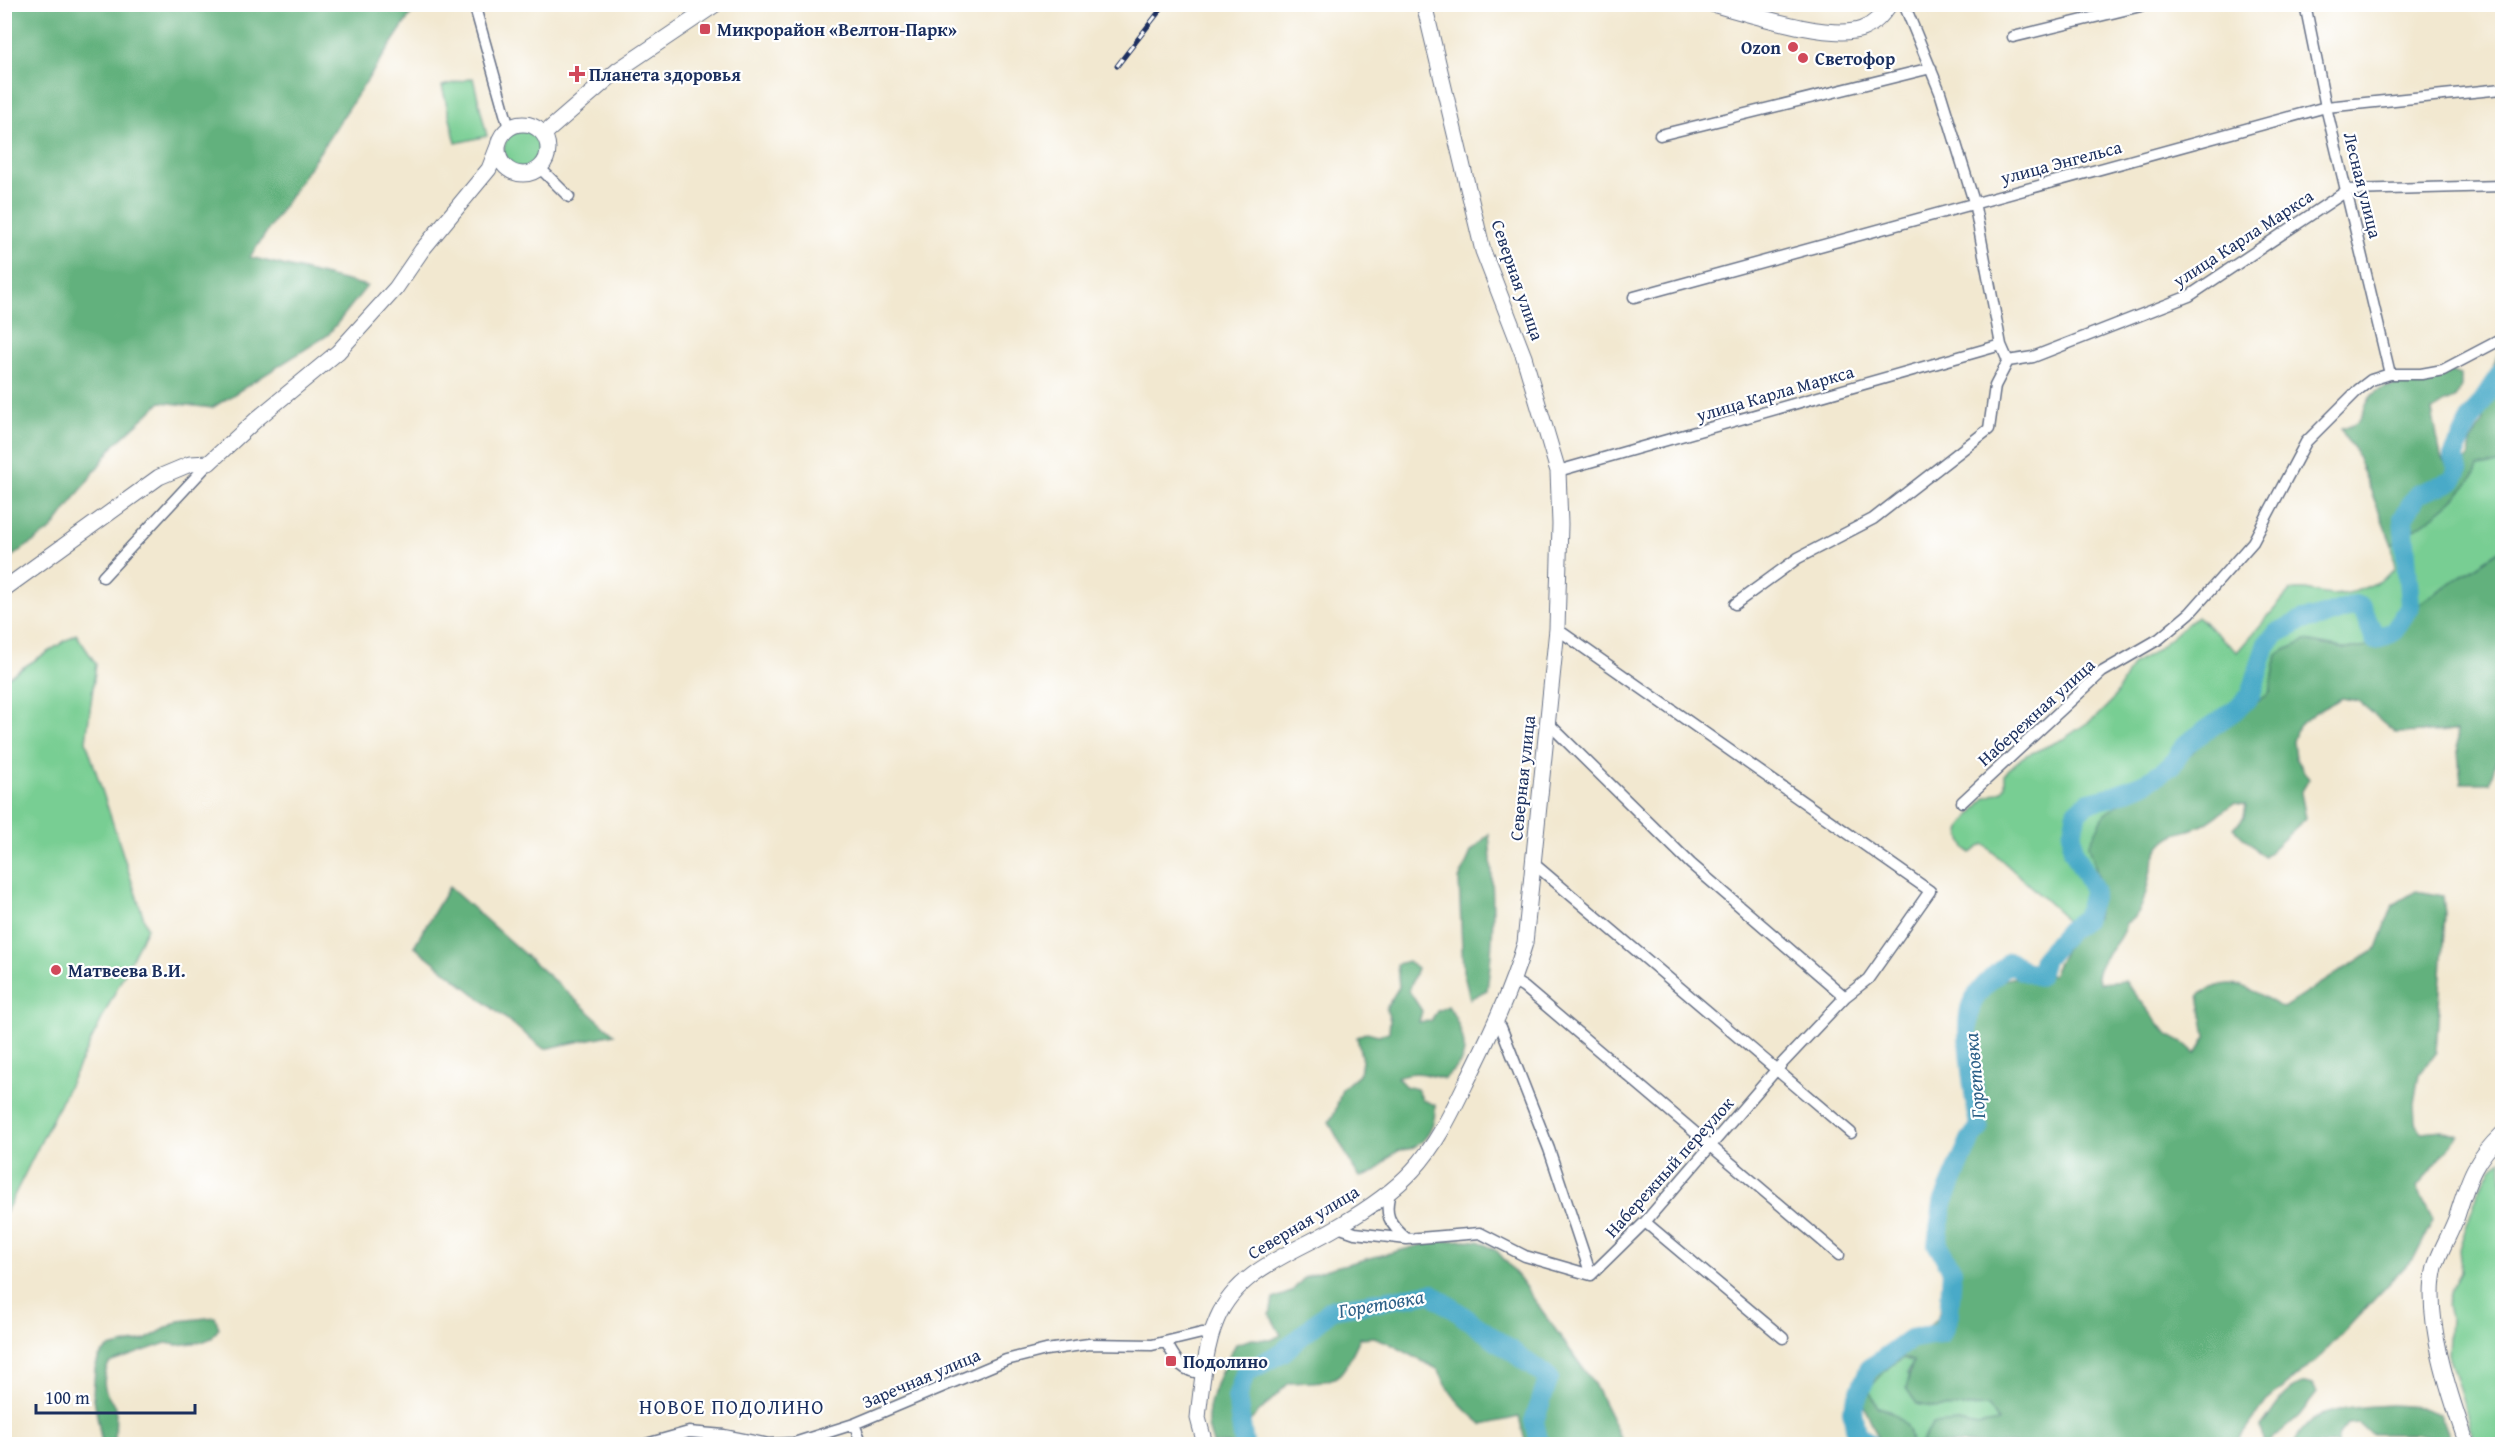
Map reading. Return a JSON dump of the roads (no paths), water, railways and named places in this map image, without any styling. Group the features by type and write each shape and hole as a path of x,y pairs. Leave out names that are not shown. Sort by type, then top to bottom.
{"street":[{"path":"474,4 509,128"},
{"path":"544,134 618,70 716,4"},
{"name":"Северная улица","path":"1205,1444 1198,1418 1204,1373 1217,1318 1244,1282 1262,1268 1338,1227 1391,1190 1413,1170 1431,1148 1453,1110 1496,1023 1514,981 1525,943 1557,629 1560,524 1558,471 1524,357 1484,251 1424,4"},
{"path":"1712,4 1810,28 1845,33 1862,29 1878,20 1890,4"},
{"path":"1735,604 1798,558 1873,519 1989,429 1995,386 2008,361 2001,345 1974,202 1931,68 1904,4"},
{"path":"2013,37 2149,4"},
{"name":"Лесная улица","path":"2305,4 2326,107 2348,190 2390,374"},
{"path":"1660,135 1931,68"},
{"name":"улица Энгельса","path":"1634,297 2326,107 2502,89"},
{"path":"103,578 209,463 258,418 339,352 396,288 422,250 489,169 501,136 509,128 521,123 534,126 544,134 548,152 540,168 531,173 522,174 504,165 499,156 498,146"},
{"path":"540,168 569,197"},
{"path":"474,188 512,171"},
{"path":"2348,190 2502,186"},
{"name":"улица Карла Маркса","path":"2008,361 2033,357 2189,296 2348,190"},
{"name":"Набережная улица","path":"1962,802 2103,672 2159,639 2190,613 2253,542 2306,442 2358,390 2371,380 2390,374 2421,374 2442,370 2502,339"},
{"name":"улица Карла Маркса","path":"1558,471 2001,345"},
{"path":"4,589 159,477 190,464 209,463"},
{"name":"Набережный переулок","path":"1557,629 1930,891 1868,979 1845,997 1776,1070 1646,1222 1591,1275"},
{"path":"1547,722 1691,864 1845,997"},
{"path":"1533,863 1851,1133"},
{"path":"1514,981 1524,987 1839,1255"},
{"path":"1496,1023 1501,1027 1549,1149 1591,1275"},
{"path":"2467,1444 2446,1378 2437,1337 2432,1286 2436,1264 2449,1237 2469,1176 2490,1146 2502,1134"},
{"path":"1391,1190 1386,1204 1388,1213 1393,1227 1407,1239"},
{"path":"1646,1222 1783,1338"},
{"path":"1338,1227 1355,1233 1407,1239 1480,1233 1525,1256 1591,1275"},
{"name":"Заречная улица","path":"646,1444 689,1432 724,1434 769,1444 794,1443 854,1424 1006,1360 1046,1350 1089,1344 1152,1345 1202,1333 1212,1334"},
{"path":"1166,1342 1179,1366 1187,1372 1204,1373"},
{"path":"854,1424 862,1444"}],"waterway":[{"name":"Горетовка","path":"1870,1444 1856,1433 1852,1410 1869,1369 1910,1339 1942,1333 1949,1315 1952,1270 1937,1244 1943,1203 1970,1140 1979,1128 1969,1046 1968,1028 1972,1003 1984,986 2010,962 2023,971 2039,976 2044,959 2069,930 2086,918 2094,890 2073,850 2072,834 2077,812 2089,802 2110,797 2145,783 2171,766 2186,744 2237,709 2251,695 2266,645 2277,633 2303,620 2324,616 2355,605 2361,607 2375,640 2393,632 2410,606 2403,518 2418,494 2452,481 2458,470 2453,457 2471,418 2502,371"},
{"name":"Горетовка","path":"1244,1444 1237,1398 1245,1373 1283,1352 1332,1309 1431,1293 1549,1378 1534,1421 1539,1444"}],"railway":[{"path":"1117,66 1165,4"}],"place":[{"name":"Микрорайон «Велтон-Парк»","path":"705,29"},
{"name":"Ozon","path":"1793,47"},
{"name":"Светофор","path":"1803,58"},
{"name":"Планета здоровья","path":"577,74"},
{"name":"Матвеева В.И.","path":"56,970"},
{"name":"Подолино","path":"1171,1361"}],"district":[{"name":"НОВОЕ ПОДОЛИНО","path":"732,1406"}]}
